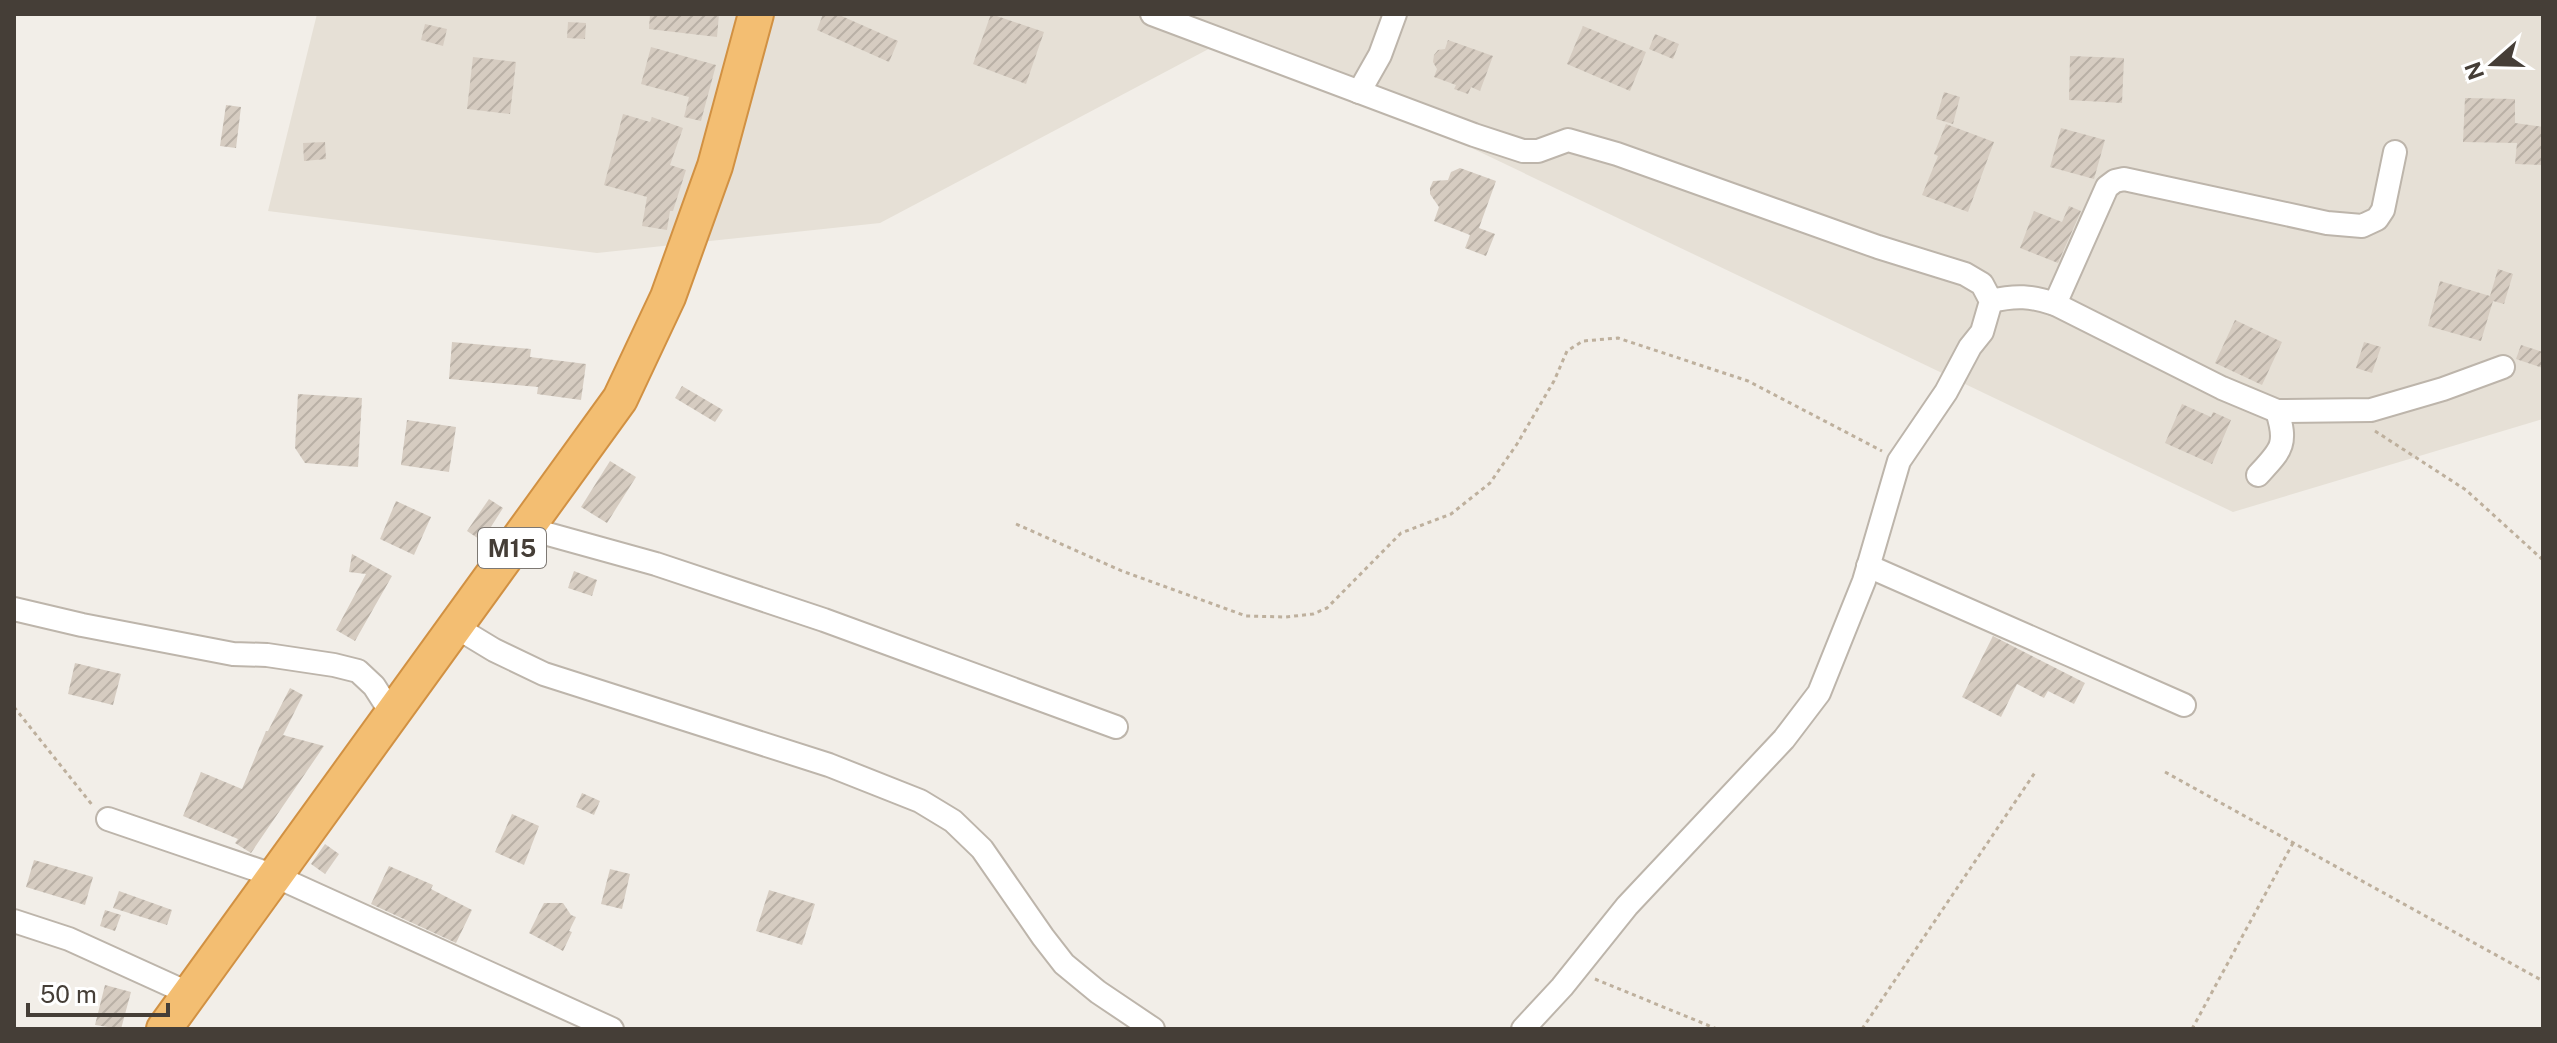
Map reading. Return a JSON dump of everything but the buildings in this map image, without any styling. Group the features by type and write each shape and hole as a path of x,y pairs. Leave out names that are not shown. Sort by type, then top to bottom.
{"highway":[{"name":"M15","path":"164,1029 620,399 668,297 715,166 756,14"}],"street":[{"path":"1152,14 1523,151 1538,151 1568,140 1617,154 1878,247 1965,274 1982,284 1991,301 1982,332 1899,461 1868,566 1819,693 1784,739 1627,906 1523,1029"},
{"path":"1359,92 1380,55 1395,14"},
{"path":"2055,304 2107,187 2115,181 2124,179 2327,223 2362,226 2377,219 2383,210 2395,152"},
{"path":"1991,301 2016,295 2055,304 2222,388 2277,411 2371,410 2503,367"},
{"path":"2258,475 2279,451 2284,432 2277,411"},
{"path":"526,528 656,564 824,620 1116,727"},
{"path":"1868,566 2184,705"},
{"path":"14,609 233,654 267,655 358,671 374,686 392,714"},
{"path":"456,627 544,674 829,765 920,801 953,821 982,849 1064,964 1098,992 1153,1029"},
{"path":"108,819 275,876 612,1029"},
{"path":"14,921 69,939 190,994"}],"path":[{"path":"1016,524 1122,571 1246,616 1313,614 1327,608 1401,533 1451,514 1490,483 1517,444 1567,351 1583,341 1618,338 1748,381 1899,461"},
{"path":"2373,430 2466,490 2543,560"},
{"path":"14,707 90,803 108,819"},
{"path":"1862,1029 2036,771"},
{"path":"2165,772 2543,981"},
{"path":"2192,1029 2294,842"},
{"path":"1575,971 1717,1029"}],"shaded area":[{"path":"317,14 2543,14 2543,419 2233,512 1235,35 880,223 597,253 268,211"}]}
